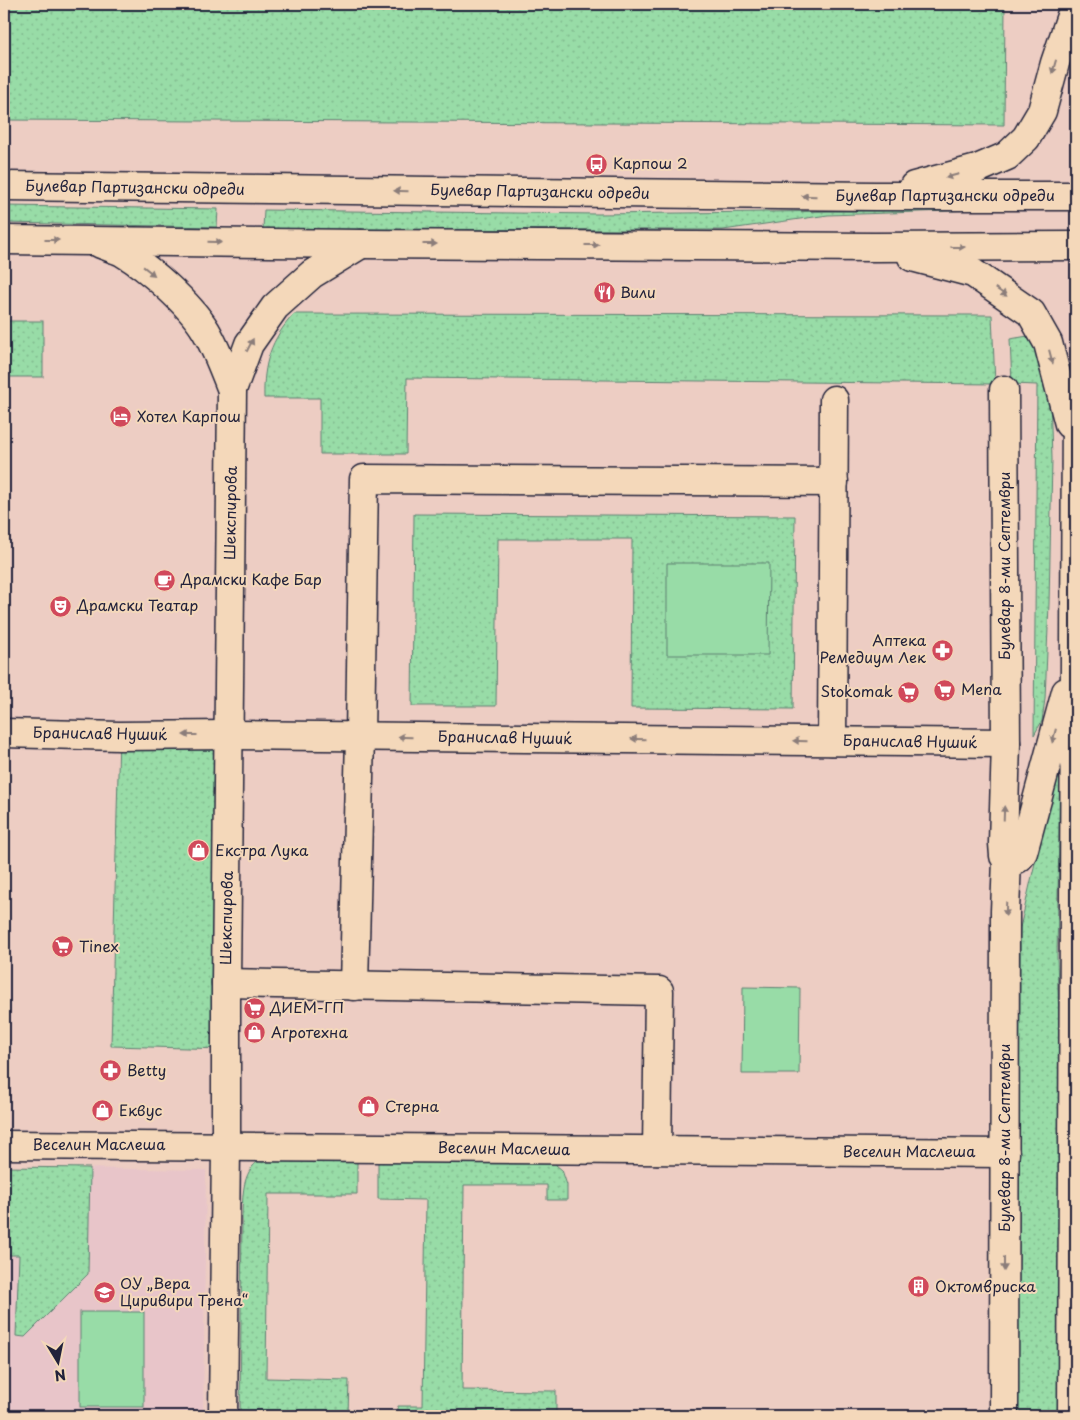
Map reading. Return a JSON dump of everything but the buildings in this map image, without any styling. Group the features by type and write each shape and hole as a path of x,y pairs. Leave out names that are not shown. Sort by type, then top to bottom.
{"street":[{"path":"875,196 977,169 1007,156 1026,138 1042,111 1055,63 1075,4"},
{"name":"Булевар Партизански одреди","path":"4,186 875,196 1076,196"},
{"path":"4,240 874,247 1076,246"},
{"name":"Шекспирова","path":"91,240 121,252 141,266 166,286 186,307 205,329 219,356 232,390"},
{"name":"Шекспирова","path":"223,1416 232,390 249,344 275,307 312,274 361,244"},
{"path":"874,247 973,273 1031,312 1048,343 1075,446"},
{"name":"Булевар 8-ми Септември","path":"1004,390 1006,743 1003,842 1004,856 1007,860 1005,920 1004,1416"},
{"path":"1072,1416 1076,396"},
{"path":"832,741 834,400"},
{"path":"354,986 364,479 834,482"},
{"path":"1007,860 1019,859 1023,852 1076,655"},
{"name":"Бранислав Нушиќ","path":"4,733 119,736 360,736 1006,743"},
{"path":"226,984 659,990 657,1150"},
{"name":"Веселин Маслеша","path":"4,1145 1005,1153"}],"shaded area":[{"name":"ОУ „Вера Циривири Трена“","path":"4,1167 206,1170 203,1416 4,1416"}],"green space":[{"path":"4,4 1005,4 1004,125 4,120"},
{"path":"4,206 218,209 217,227 4,223"},
{"path":"1010,209 828,215 723,230 263,229 264,210 598,214"},
{"path":"294,314 992,315 995,384 407,378 406,454 320,454 320,398 264,398 265,374 270,353 279,333"},
{"path":"4,321 43,321 43,377 4,377"},
{"path":"1034,335 1050,394 1052,459 1045,699 1042,721 1034,735 1037,385 1012,384 1010,339"},
{"path":"414,514 795,516 793,709 631,708 632,539 498,539 496,706 412,706"},
{"path":"667,563 769,563 768,655 667,655"},
{"path":"229,735 225,1049 111,1046 119,736"},
{"path":"1060,771 1057,957 1063,1147 1061,1416 1018,1416 1020,928 1056,772"},
{"path":"743,987 800,988 799,1074 742,1074"},
{"path":"357,1156 357,1194 268,1194 266,1378 349,1380 348,1416 240,1416 242,1214 245,1182 251,1168 264,1157"},
{"path":"378,1157 549,1159 562,1170 567,1185 567,1200 547,1200 547,1185 464,1185 462,1390 556,1391 556,1416 398,1416 398,1406 423,1406 426,1200 378,1199"},
{"path":"4,1167 90,1168 88,1274 25,1337 16,1336 19,1255 4,1255"},
{"path":"80,1312 144,1312 144,1407 80,1407"}],"place":[{"name":"Карпош 2","path":"597,164"},
{"name":"Вили","path":"604,293"},
{"name":"Хотел Карпош","path":"121,417"},
{"name":"Драмски Кафе Бар","path":"165,580"},
{"name":"Драмски Театар","path":"61,606"},
{"name":"Аптека Ремедиум Лек","path":"942,650"},
{"name":"Mena","path":"945,690"},
{"name":"Stokomak","path":"909,692"},
{"name":"Екстра Лука","path":"199,851"},
{"name":"Tinex","path":"63,947"},
{"name":"ДИЕМ-ГП","path":"254,1008"},
{"name":"Агротехна","path":"255,1033"},
{"name":"Betty","path":"111,1071"},
{"name":"Стерна","path":"369,1107"},
{"name":"Еквус","path":"103,1111"},
{"name":"Октомвриска","path":"919,1287"},
{"name":"ОУ „Вера Циривири Трена“","path":"104,1293"}]}
